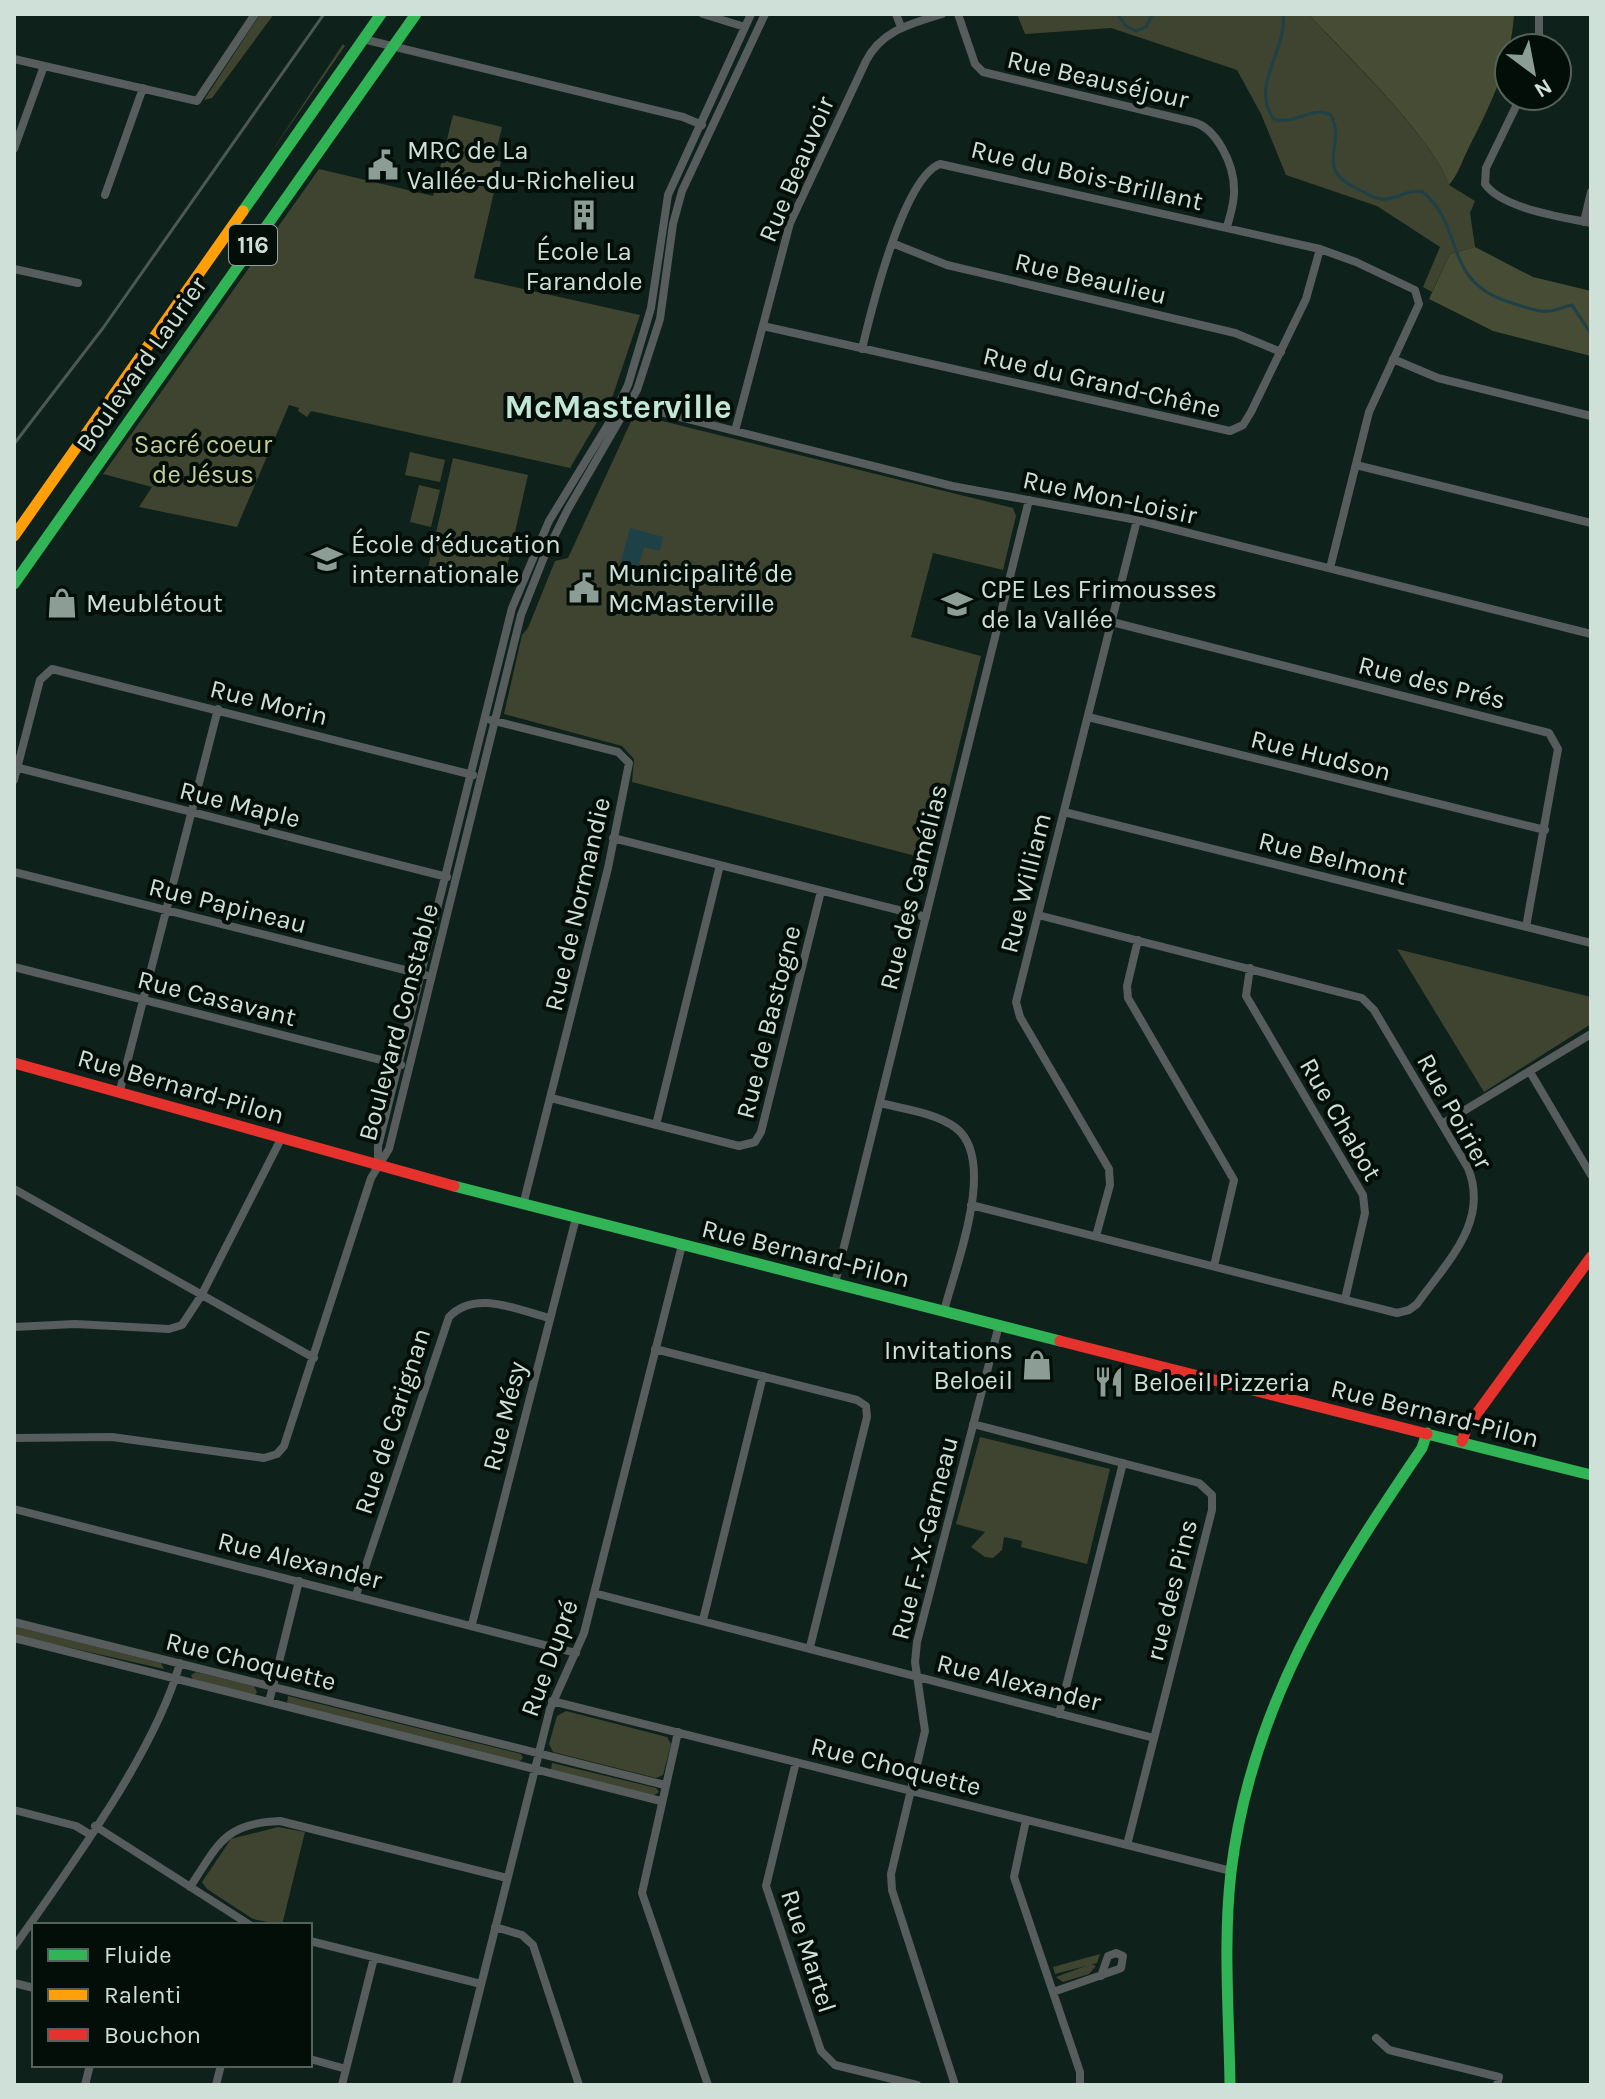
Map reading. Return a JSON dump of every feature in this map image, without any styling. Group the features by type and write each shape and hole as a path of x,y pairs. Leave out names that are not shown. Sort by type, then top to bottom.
{"main road":[{"name":"Boulevard Laurier","path":"14,536 381,14"},
{"name":"Boulevard Laurier","path":"14,584 416,14"},
{"name":"Rue Bernard-Pilon","path":"14,1063 120,1090 523,1205 1591,1475"},
{"path":"1462,1441 1467,1427 1591,1257"},
{"path":"1230,2085 1228,1930 1231,1871 1252,1769 1292,1656 1326,1592 1422,1448 1427,1433"}],"street":[{"path":"14,59 197,101 255,14"},
{"path":"703,14 745,27"},
{"name":"Boulevard Constable","path":"378,1165 378,1146 507,625 532,556 574,477 620,402 648,320 668,195 751,14"},
{"name":"Boulevard Constable","path":"378,1165 389,1149 517,628 544,557 584,482 631,405 657,332 677,207 765,14"},
{"path":"896,14 901,27"},
{"name":"Rue Beauvoir","path":"735,431 797,206 870,52 883,37 901,27 942,14"},
{"name":"Rue Beauséjour","path":"958,14 975,64 983,72 1195,122 1209,129 1217,139 1233,182 1227,227"},
{"path":"363,39 710,129"},
{"path":"14,149 44,66"},
{"path":"105,195 143,88"},
{"path":"1513,112 1486,168 1485,184 1494,193 1526,208 1588,223 1591,192"},
{"name":"Rue du Bois-Brillant","path":"862,349 880,275 892,243 925,176 931,168 943,164 1320,249 1356,262 1417,293 1419,304 1393,359"},
{"name":"Rue Beaulieu","path":"892,243 941,264 1235,333 1281,352"},
{"name":"Rue du Grand-Chêne","path":"763,326 1222,431 1233,430 1246,422 1281,352 1310,287 1320,249"},
{"path":"14,269 78,283"},
{"path":"1330,568 1369,412 1393,359 1431,376 1591,416"},
{"name":"Rue Mon-Loisir","path":"620,402 952,486 1137,520 1591,634"},
{"path":"1356,465 1591,523"},
{"path":"574,477 584,482"},
{"name":"Rue des Camélias","path":"835,1283 1029,500"},
{"name":"Rue William","path":"1096,1236 1110,1185 1109,1169 1016,1009 1137,520"},
{"name":"Rue des Prés","path":"1112,622 1546,731 1555,740 1558,749 1526,927"},
{"path":"507,625 517,628"},
{"name":"Rue Morin","path":"16,767 40,680 47,670 58,669 481,776"},
{"path":"120,1090 218,709"},
{"name":"Rue Hudson","path":"1088,717 1545,830"},
{"name":"Rue de Normandie","path":"482,718 625,756 628,770 523,1205"},
{"path":"14,780 16,767"},
{"name":"Rue Maple","path":"16,767 456,879"},
{"name":"Rue Belmont","path":"1064,812 1591,943"},
{"path":"613,838 926,917"},
{"path":"656,1125 720,865"},
{"name":"Rue Papineau","path":"14,872 432,976"},
{"name":"Rue de Bastogne","path":"551,1098 742,1146 759,1138 821,891"},
{"name":"Rue Poirier","path":"971,1205 1397,1313 1409,1310 1467,1232 1474,1209 1474,1185 1468,1168 1366,1000 1354,994 1038,915"},
{"path":"1138,940 1127,986 1128,998 1234,1180 1214,1266"},
{"name":"Rue Casavant","path":"14,967 409,1068"},
{"name":"Rue Chabot","path":"1250,968 1246,996 1363,1195 1365,1213 1345,1299"},
{"path":"1442,1124 1591,1034"},
{"path":"1530,1072 1591,1175"},
{"path":"880,1103 940,1120 961,1133 974,1161 971,1205 944,1311"},
{"path":"14,1327 75,1324 172,1329 187,1321 282,1137"},
{"path":"14,1438 112,1437 264,1458 280,1452 292,1426 371,1178 378,1165"},
{"path":"15,1190 91,1229 201,1296 314,1358"},
{"name":"Rue Mésy","path":"472,1624 576,1218"},
{"name":"Rue Dupré","path":"456,2085 552,1701 576,1653 594,1593 682,1245"},
{"name":"Rue de Carignan","path":"356,1595 449,1317 462,1306 480,1302 549,1318"},
{"name":"Rue F.-X.-Garneau","path":"955,2085 891,1885 892,1863 925,1724 917,1677 917,1642 999,1325"},
{"path":"655,1349 857,1400 867,1409 810,1647"},
{"path":"703,1620 763,1376"},
{"name":"rue des Pins","path":"973,1424 1202,1484 1211,1492 1213,1501 1127,1845"},
{"path":"1059,1714 1123,1463"},
{"name":"Rue Alexander","path":"14,1509 576,1653"},
{"path":"269,1702 299,1581"},
{"name":"Rue Alexander","path":"594,1593 1154,1738"},
{"name":"Rue Choquette","path":"14,1622 665,1785"},
{"name":"Rue Choquette","path":"14,1638 661,1801"},
{"path":"14,1947 137,1758 180,1663"},
{"name":"Rue Choquette","path":"552,1701 1231,1871"},
{"path":"678,1732 642,1893 708,2085"},
{"name":"Rue Martel","path":"796,1762 766,1886 821,2051 835,2065 917,2085"},
{"path":"14,1810 76,1826 89,1834"},
{"path":"1026,1820 1014,1877 1080,2072 1080,2085"},
{"path":"190,1887 227,1834 247,1826 280,1821 507,1878"},
{"path":"95,1826 247,1923"},
{"path":"495,1927 522,1935 533,1945 579,2085"},
{"path":"312,1942 481,1984"},
{"path":"342,2085 374,1958"},
{"path":"1053,1992 1101,1976"},
{"path":"1376,2038 1389,2050 1498,2081"},
{"path":"312,2060 346,2069"}],"green space":[{"path":"260,14 274,14 212,98 204,100"},
{"path":"1017,14 1308,14 1408,122 1441,167 1449,185 1475,201 1470,213 1475,247 1450,254 1432,292 1423,287 1440,247 1377,206 1286,175 1261,114 1237,70 1111,28 1025,34"},
{"path":"1308,14 1514,14 1512,32 1493,32 1493,96 1449,185 1441,167 1408,121"},
{"path":"343,44 345,46 268,157"},
{"name":"Sacré coeur de Jésus","path":"453,115 502,127 494,160 501,162 474,278 640,315 613,395 570,468 311,411 307,417 298,411 299,408 289,405 237,527 139,507 152,487 103,474 319,169 433,196"},
{"path":"1475,247 1533,277 1591,291 1591,356 1493,331 1429,299 1450,254"},
{"path":"642,416 1013,508 1016,516 1003,570 933,553 911,637 981,656 931,860 632,782 634,759 622,746 504,714 522,635 528,628 555,561 568,558 633,417"},
{"path":"410,452 445,460 440,482 405,475"},
{"path":"453,458 528,475 503,585 428,568"},
{"path":"419,485 440,490 431,527 410,522"},
{"path":"1397,949 1591,997 1591,1024 1484,1092"},
{"path":"980,1437 1110,1469 1087,1564 1021,1547 1022,1541 1004,1537 1002,1550 993,1558 985,1557 971,1547 985,1532 956,1524"},
{"path":"14,1626 161,1663 164,1669 14,1635"},
{"path":"196,1672 254,1686 257,1692 255,1695 193,1680 191,1675"},
{"path":"288,1696 521,1754 523,1758 519,1762 287,1704"},
{"path":"566,1711 667,1737 671,1744 663,1775 656,1778 553,1752 549,1744 557,1716"},
{"path":"552,1763 656,1788 659,1792 653,1796 551,1770"},
{"path":"278,1827 305,1832 282,1923 253,1919 207,1889 202,1882 231,1839"},
{"path":"1100,1954 1097,1963 1055,1974 1053,1967"},
{"path":"1091,1964 1096,1966 1089,1974 1063,1982 1056,1977"}],"water":[{"path":"630,528 663,537 660,551 644,547 639,566 621,561"}],"waterway":[{"path":"1117,14 1126,26 1136,31 1146,27 1153,14"},
{"path":"1283,14 1280,41 1267,81 1267,106 1274,119 1289,120 1317,112 1331,115 1336,137 1333,165 1344,181 1381,199 1423,192 1437,207 1464,269 1474,282 1490,294 1535,310 1551,311 1572,305 1591,334"}],"railway":[{"path":"14,444 103,328 324,14"}],"traffic: fast":[{"path":"243,211 381,14"},
{"path":"14,584 416,14"},
{"path":"454,1186 1060,1341"},
{"path":"1230,2085 1227,1951 1231,1872 1241,1812 1256,1755 1300,1648 1357,1548 1422,1448 1427,1433"},
{"path":"1427,1434 1591,1475"}],"traffic: slow":[{"path":"14,536 243,211"}],"traffic: jam":[{"path":"14,1063 454,1186"},
{"path":"1462,1441 1467,1427 1591,1257"},
{"path":"1060,1341 1427,1434"}],"place":[{"name":"MRC de La Vallée-du-Richelieu","path":"383,165"},
{"name":"École La Farandole","path":"584,215"},
{"name":"École d’éducation internationale","path":"327,559"},
{"name":"Municipalité de McMasterville","path":"584,588"},
{"name":"Meublétout","path":"62,603"},
{"name":"CPE Les Frimousses de la Vallée","path":"957,604"},
{"name":"Invitations Beloeil","path":"1037,1365"},
{"name":"Beloeil Pizzeria","path":"1109,1382"}],"district":[{"name":"McMasterville","path":"618,406"}]}
